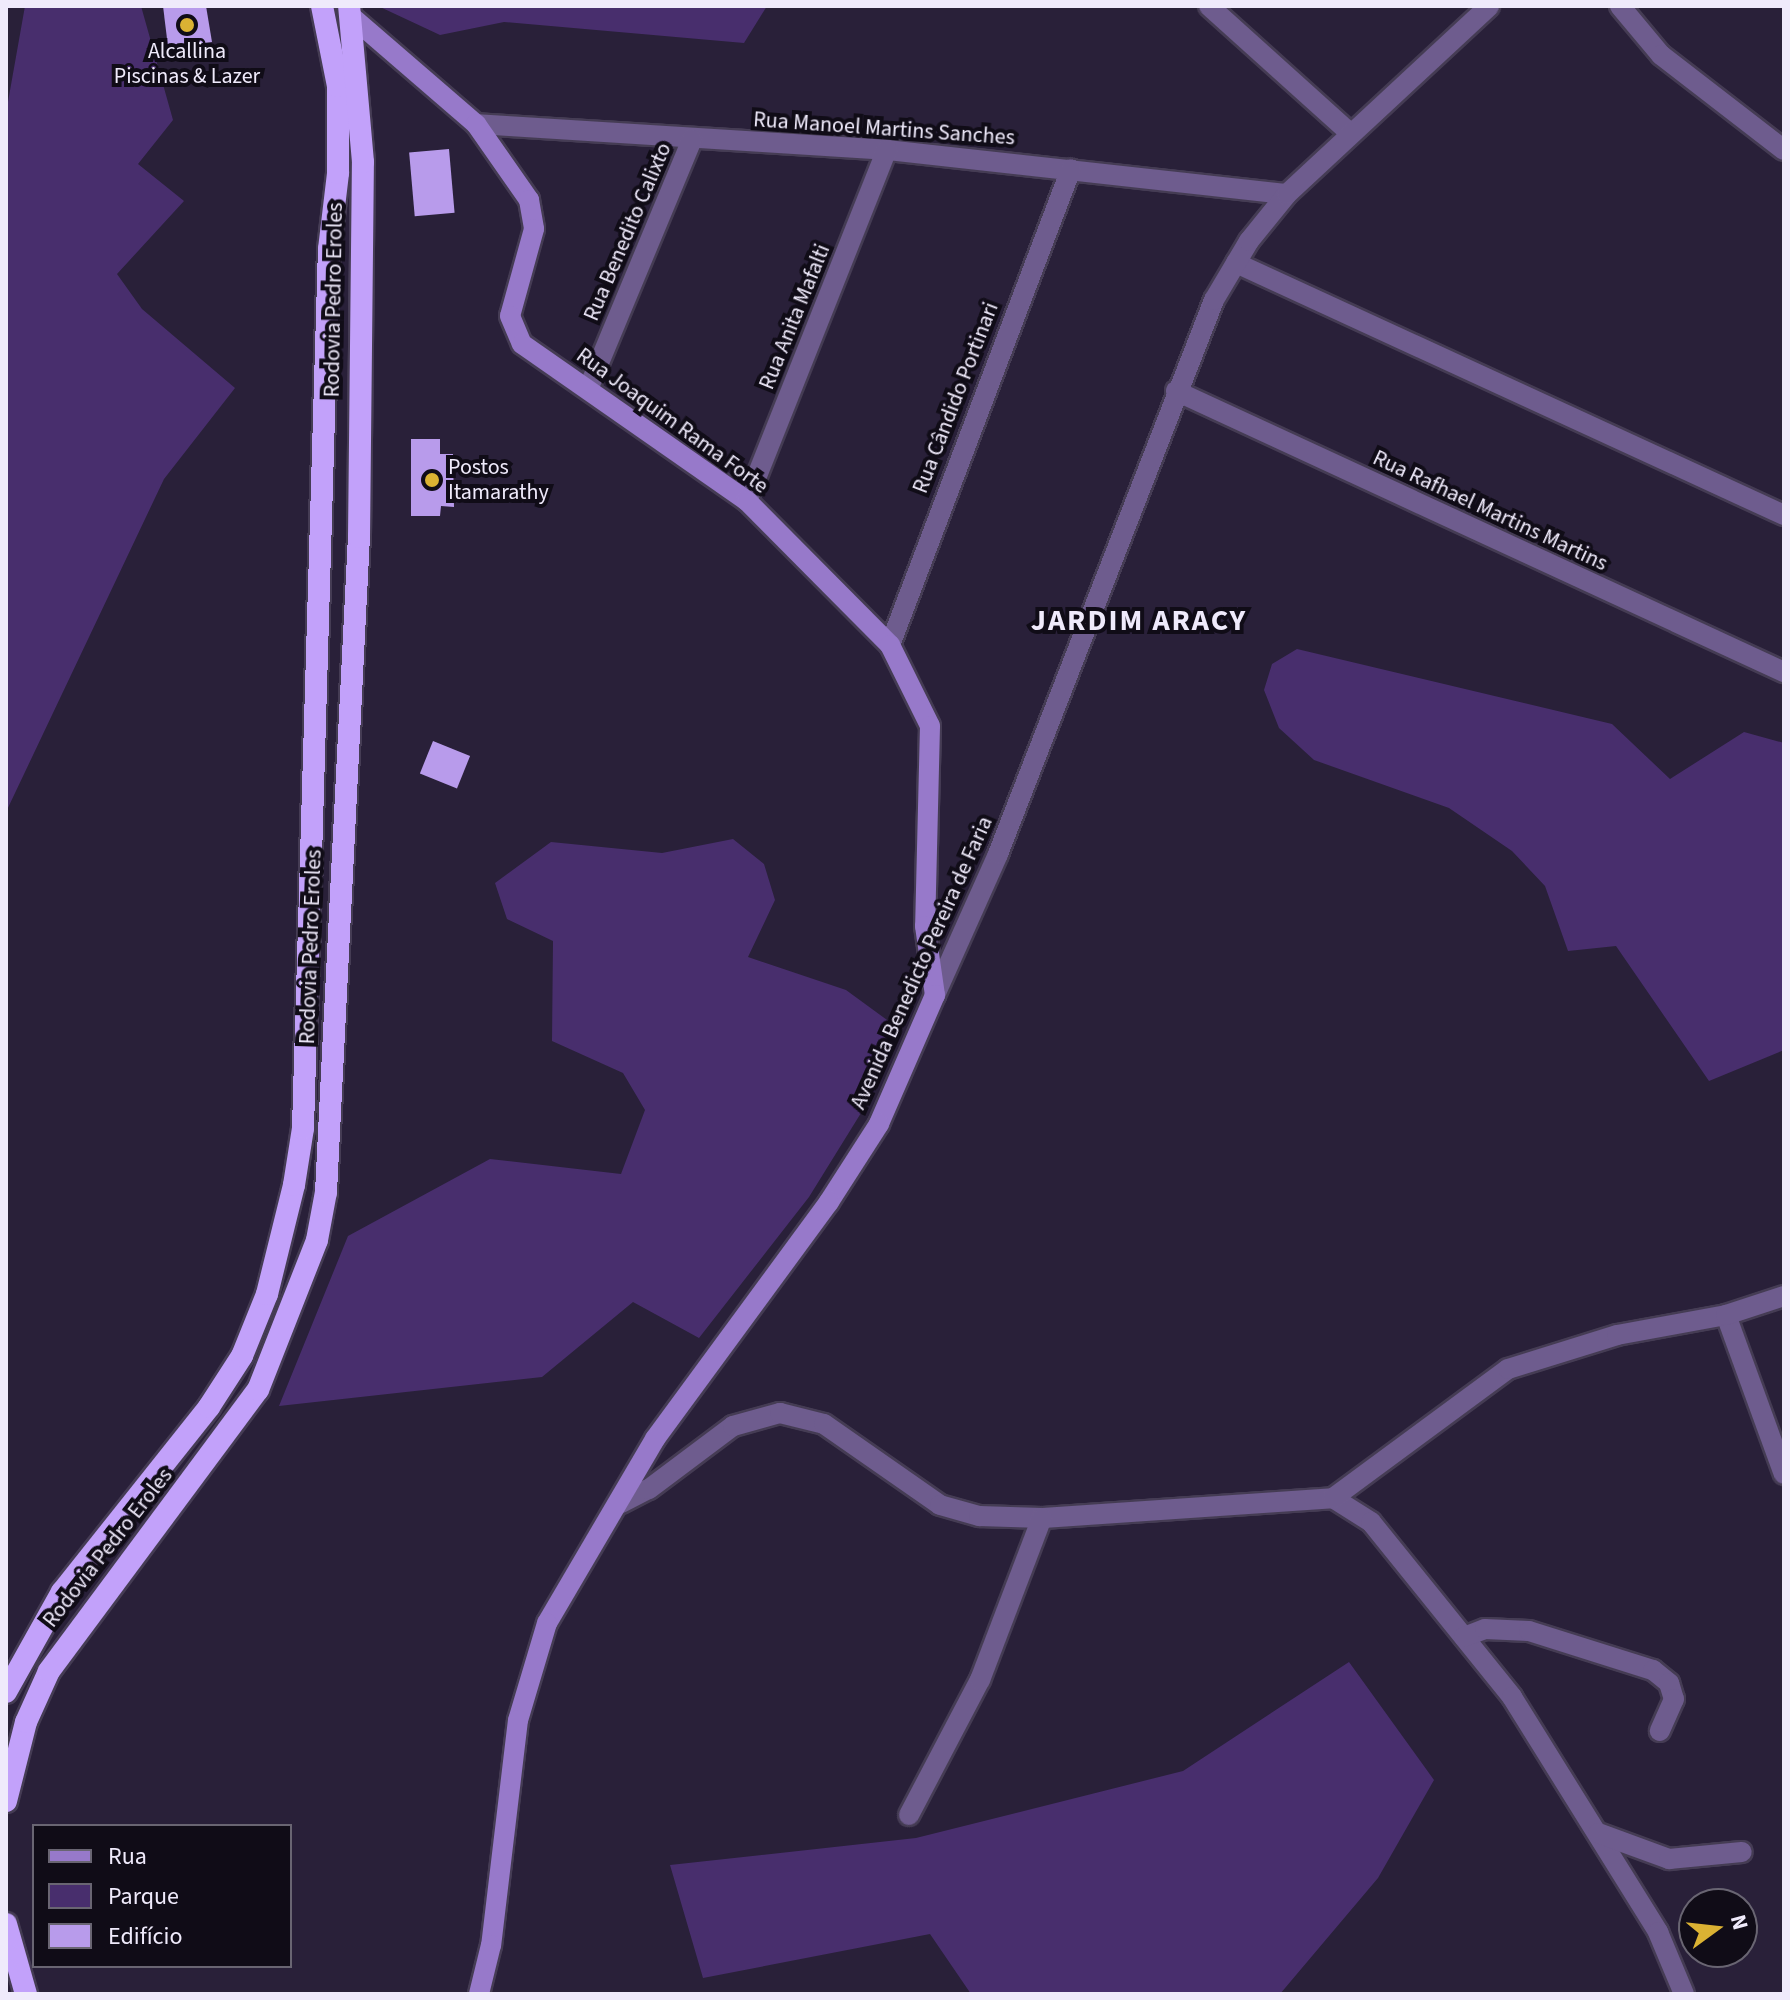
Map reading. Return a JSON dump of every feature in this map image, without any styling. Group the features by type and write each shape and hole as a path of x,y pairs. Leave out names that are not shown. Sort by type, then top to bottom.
{"highway":[{"name":"Rodovia Pedro Eroles","path":"6,1692 62,1592 209,1407 242,1356 284,1234 303,1128 321,488 338,173 338,86 322,6"},
{"name":"Rodovia Pedro Eroles","path":"6,1801 26,1722 49,1671 233,1431 258,1390 317,1240 329,1147 359,480 363,162 350,12"},
{"path":"321,488 336,467 346,467 359,480"},
{"path":"6,1924 26,1994"}],"main road":[{"name":"Rua Joaquim Rama Forte","path":"350,12 476,124 529,200 534,229 510,316 522,344 589,387 747,501 890,645 930,726 925,926 935,995"},
{"name":"Avenida Benedicto Pereira de Faria","path":"479,1994 491,1945 498,1852 530,1668 567,1585 621,1503 655,1439 829,1202 879,1124 935,995"}],"street":[{"path":"1209,6 1350,133"},
{"name":"Avenida Benedicto Pereira de Faria","path":"935,995 1009,826 1176,391 1236,263 1287,194 1489,6"},
{"path":"1620,6 1661,55 1784,150"},
{"name":"Rua Manoel Martins Sanches","path":"476,124 887,150 1287,194"},
{"name":"Rua Benedito Calixto","path":"589,387 692,140"},
{"name":"Rua Anita Mafalti","path":"747,501 887,150"},
{"name":"Rua Cândido Portinari","path":"890,645 1071,169"},
{"path":"1236,263 1784,515"},
{"name":"Rua Rafhael Martins Martins","path":"1176,391 1784,672"},
{"path":"621,1503 733,1426 780,1413 824,1424 940,1505 979,1516 1042,1518 1333,1498 1508,1369 1617,1335 1726,1315 1784,1296"},
{"path":"1726,1315 1784,1474"},
{"path":"1333,1498 1371,1522 1512,1697 1658,1932 1684,1994"},
{"path":"909,1815 980,1680 1042,1518"},
{"path":"1464,1637 1485,1629 1529,1631 1653,1670 1669,1683 1674,1699 1660,1731"},
{"path":"1598,1833 1669,1859 1742,1852"}],"green space":[{"path":"25,6 141,6 173,120 138,164 184,201 117,274 142,309 235,388 164,479 6,812 6,113"},
{"path":"378,6 767,6 744,43 504,22 440,35"},
{"path":"1297,649 1612,724 1670,779 1744,732 1784,743 1784,1050 1709,1081 1616,946 1568,951 1545,886 1512,851 1449,808 1314,760 1279,728 1264,690 1272,664"},
{"path":"733,839 764,864 775,900 748,957 846,990 898,1028 874,1092 809,1197 699,1338 633,1302 542,1377 279,1406 348,1236 490,1159 621,1174 645,1110 623,1073 552,1041 553,941 507,919 495,883 551,842 662,853"},
{"path":"1349,1662 1434,1780 1378,1878 1280,1994 971,1994 930,1934 703,1978 670,1865 916,1838 1183,1771"}],"building":[{"name":"Alcallina Piscinas & Lazer","path":"163,6 206,6 212,42 168,47"},
{"path":"449,149 455,213 415,216 409,152"},
{"name":"Postos Itamarathy","path":"411,439 440,439 440,454 453,454 454,507 441,506 440,516 411,516"},
{"path":"433,741 470,756 457,788 420,773"}],"place":[{"name":"Alcallina Piscinas & Lazer","path":"187,25"},
{"name":"Postos Itamarathy","path":"432,480"}],"district":[{"name":"JARDIM ARACY","path":"1139,621"}]}
